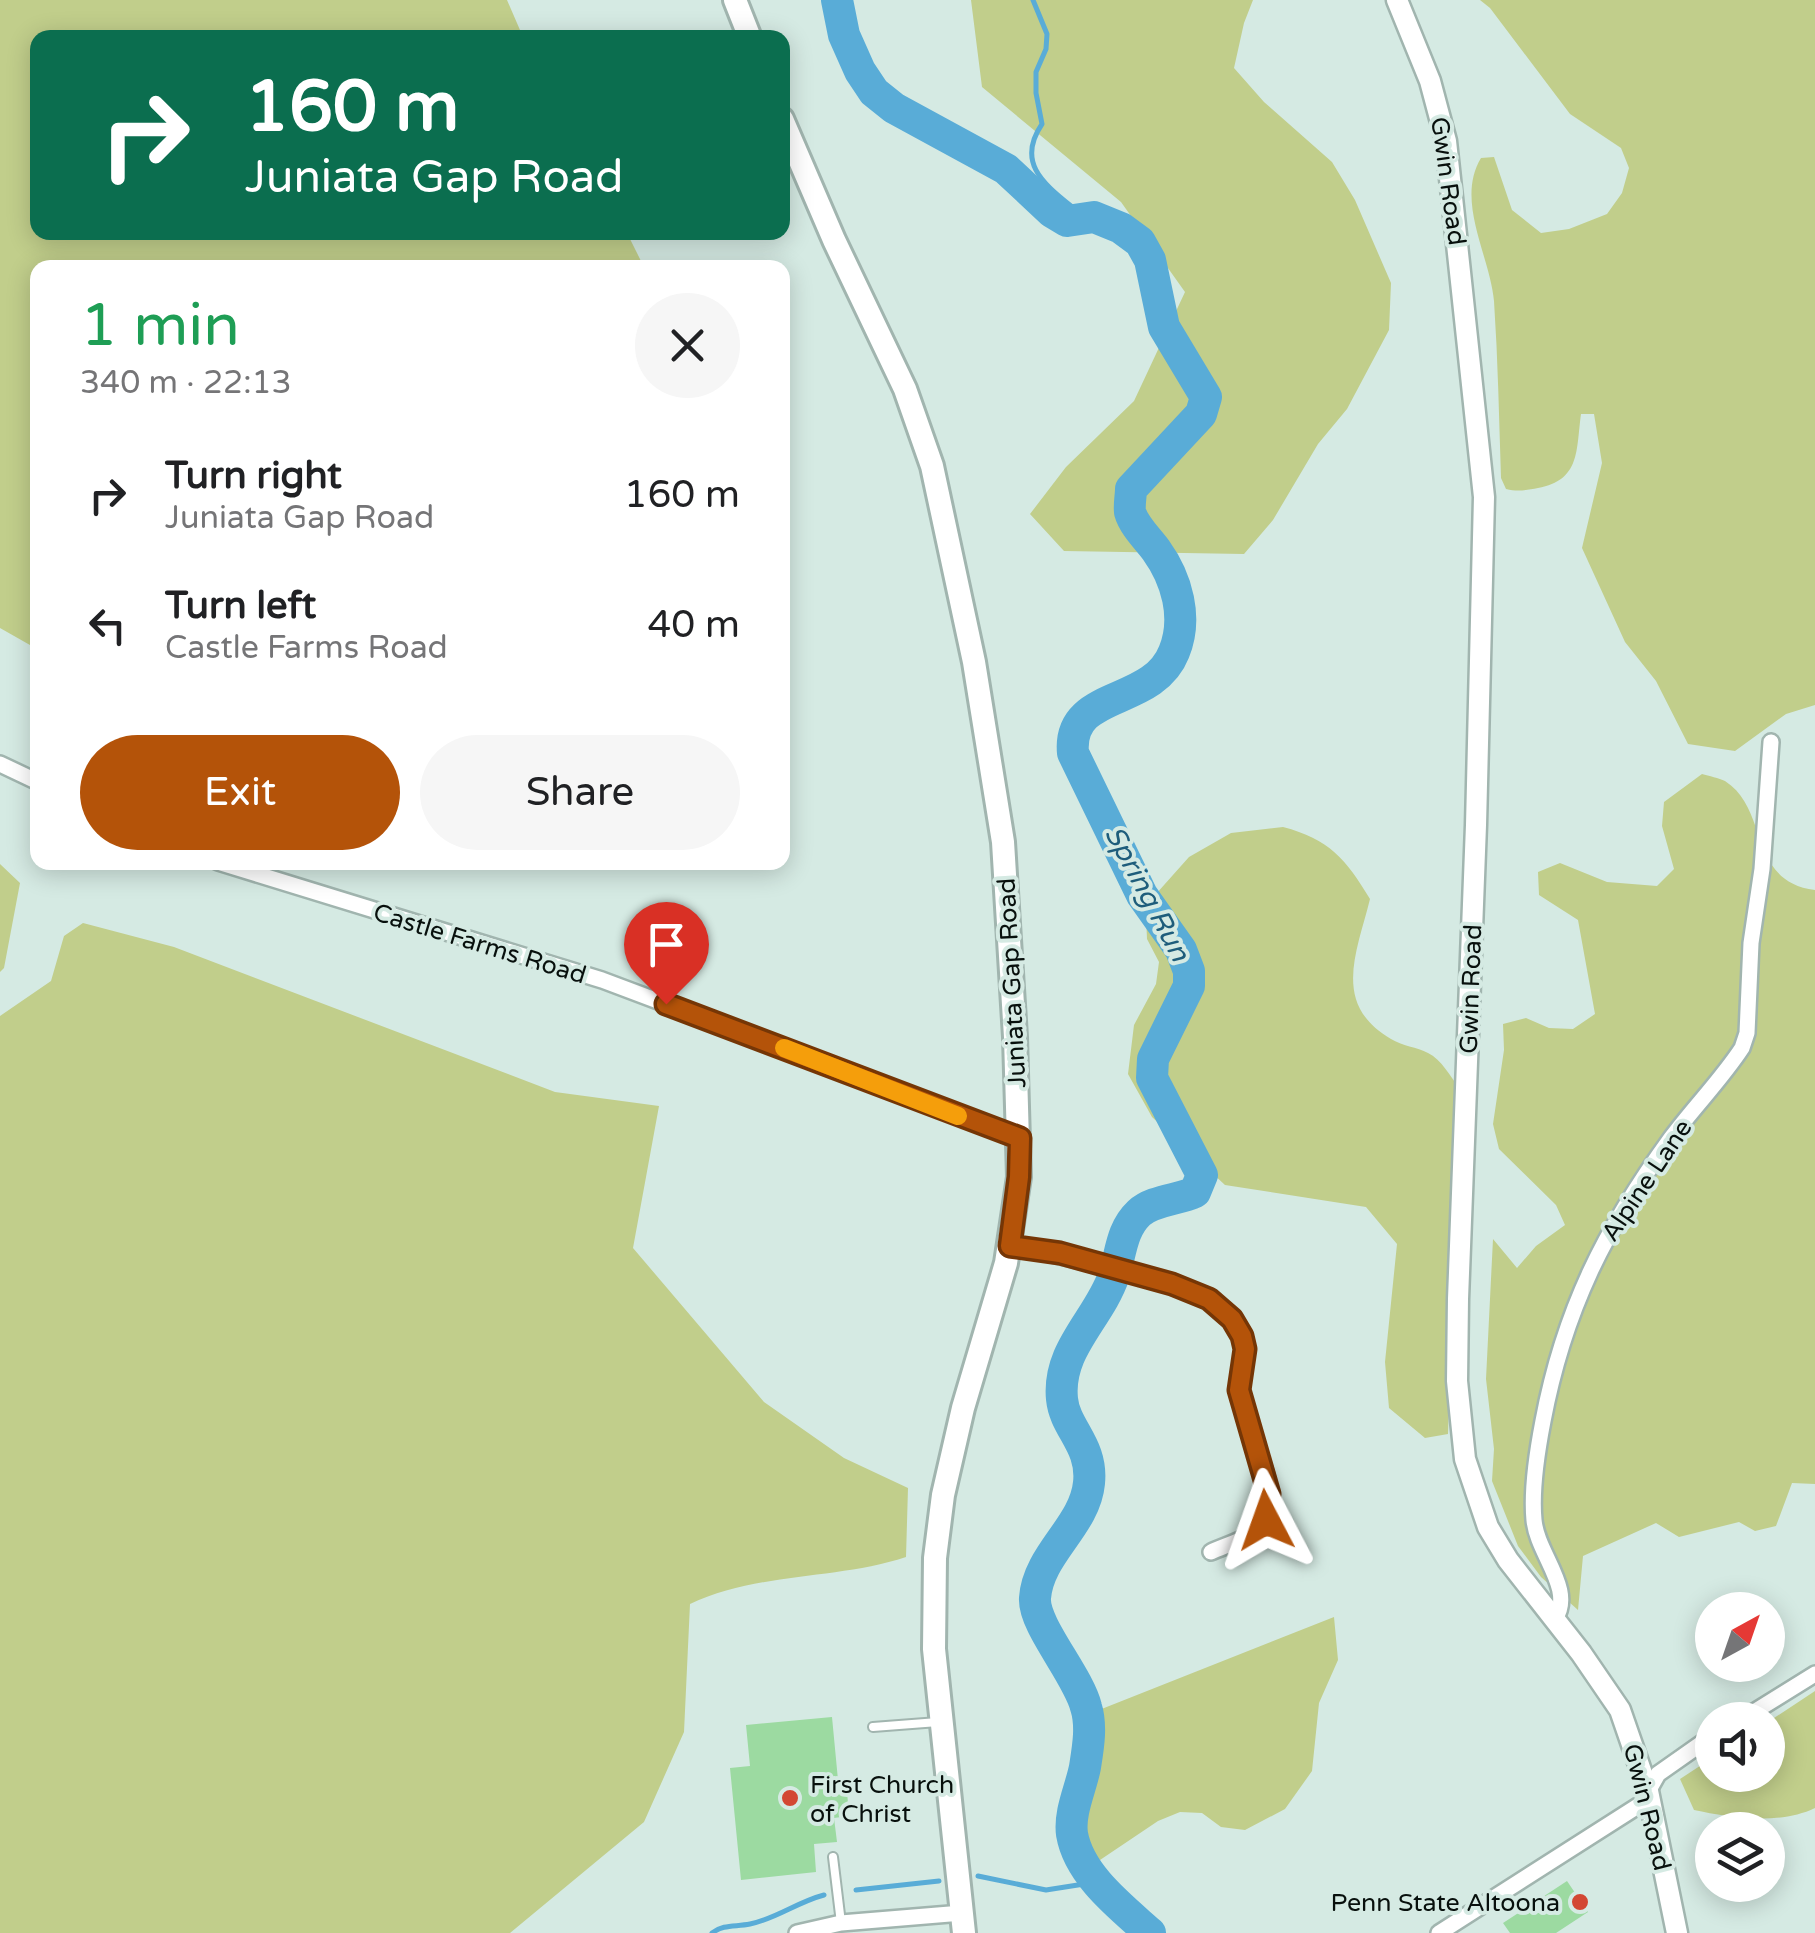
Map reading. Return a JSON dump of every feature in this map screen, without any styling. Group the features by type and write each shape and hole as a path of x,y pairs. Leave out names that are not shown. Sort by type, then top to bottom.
{"main road":[{"path":"735,0 747,30"},
{"name":"Juniata Gap Road","path":"790,138 905,389 941,500 1003,842 1019,1177 1010,1246 950,1458 938,1526 933,1602 941,1722 963,1923"}],"street":[{"name":"Gwin Road","path":"1397,0 1430,81 1446,141 1484,496 1458,1299 1460,1421 1470,1477 1488,1527 1508,1560 1620,1710 1648,1791 1678,1933"},
{"name":"Alpine Lane","path":"1555,1619 1562,1609 1561,1587 1542,1554 1534,1521 1542,1423 1575,1301 1615,1222 1672,1137 1742,1048 1762,869 1771,742"},
{"path":"0,764 30,778"},
{"name":"Castle Farms Road","path":"244,870 602,980 1020,1138"},
{"path":"1010,1246 1060,1253 1172,1284 1209,1299 1232,1319 1245,1349 1239,1390 1269,1506 1266,1520 1258,1530 1211,1552"},
{"path":"1770,1702 1815,1674"},
{"path":"1439,1933 1640,1804 1658,1774 1695,1748"},
{"path":"796,1933 841,1923 963,1923"}],"lane":[{"path":"873,1727 941,1722"},
{"path":"834,1857 841,1923"}],"green space":[{"path":"0,0 507,0 520,30 30,30 30,240 630,240 640,260 30,260 30,645 0,628"},
{"path":"971,0 1253,0 1234,68 1264,102 1332,162 1355,200 1391,283 1389,330 1347,409 1318,444 1273,520 1244,554 1064,551 1030,514 1066,467 1134,401 1185,292 1121,202 982,87"},
{"path":"1480,0 1815,0 1815,705 1786,714 1735,751 1688,744 1656,681 1625,642 1582,548 1602,463 1594,414 1581,414 1574,462 1562,478 1518,491 1506,489 1501,478 1494,301 1471,192 1481,158 1494,157 1512,210 1541,233 1569,229 1607,214 1622,193 1629,168 1621,148 1570,114"},
{"path":"1702,774 1725,781 1739,794 1779,873 1793,884 1815,890 1815,1484 1792,1483 1776,1526 1755,1531 1739,1522 1679,1537 1656,1523 1583,1556 1578,1610 1541,1577 1518,1546 1492,1481 1494,1449 1486,1379 1493,1239 1517,1268 1536,1246 1565,1225 1556,1205 1499,1149 1493,1124 1504,1050 1503,1024 1526,1018 1549,1028 1573,1029 1595,1014 1578,920 1539,895 1538,872 1560,863 1607,882 1657,886 1674,869 1662,826 1664,802"},
{"path":"1283,827 1313,838 1335,853 1370,899 1353,976 1361,1010 1372,1025 1391,1039 1433,1056 1459,1088 1448,1434 1425,1438 1389,1408 1385,1362 1397,1244 1366,1207 1225,1185 1152,1117 1128,1074 1134,1025 1156,984 1159,962 1147,939 1146,915 1156,894 1189,857 1231,833"},
{"path":"0,864 20,883 4,968 0,972"},
{"path":"83,923 174,947 555,1092 659,1106 633,1248 764,1402 844,1458 908,1488 906,1557 853,1570 742,1586 690,1604 684,1732 644,1822 510,1933 0,1933 0,1016 51,981 64,936"},
{"path":"1334,1617 1338,1660 1319,1703 1312,1771 1285,1809 1245,1830 1221,1827 1202,1813 1180,1812 1158,1821 1100,1860 1080,1845 1078,1762 1094,1712"},
{"path":"1815,1691 1815,1808 1785,1817 1785,1812 1694,1810 1680,1779 1695,1769 1695,1792 1785,1792 1785,1711"}],"building":[{"name":"First Church of Christ","path":"832,1717 838,1780 846,1779 849,1816 834,1818 837,1842 814,1844 816,1872 741,1880 730,1768 750,1766 746,1725"},
{"path":"1567,1881 1588,1912 1556,1933 1510,1933 1503,1923"}],"waterway":[{"name":"Spring Run","path":"837,0 844,35 860,71 874,92 894,108 1006,169 1067,221 1094,217 1121,228 1140,242 1150,260 1164,327 1206,397 1201,414 1131,489 1132,517 1163,561 1175,586 1180,626 1174,652 1163,670 1148,682 1083,718 1075,733 1073,753 1142,895 1181,950 1189,971 1189,986 1153,1059 1152,1078 1202,1175 1195,1192 1151,1205 1133,1220 1107,1291 1072,1349 1062,1381 1062,1399 1087,1458 1089,1483 1079,1513 1044,1568 1035,1598 1041,1622 1074,1680 1088,1714 1086,1760 1072,1817 1076,1849 1103,1889 1150,1933"},
{"path":"1033,0 1047,34 1046,49 1036,72 1042,124 1035,137 1032,160 1042,179 1071,206 1067,221"},
{"path":"978,1876 1046,1890 1097,1882"},
{"path":"856,1890 939,1881"},
{"path":"712,1933 760,1922 824,1895"}],"slow traffic":[{"path":"784,1048 958,1116"}],"place":[{"name":"First Church of Christ","path":"790,1798"},
{"name":"Penn State Altoona","path":"1580,1902"}],"route":[{"path":"666,1004 1020,1138 1010,1246 1060,1253 1172,1284 1209,1299 1232,1319 1242,1336 1245,1349 1239,1390 1269,1494 1266,1520"}]}
